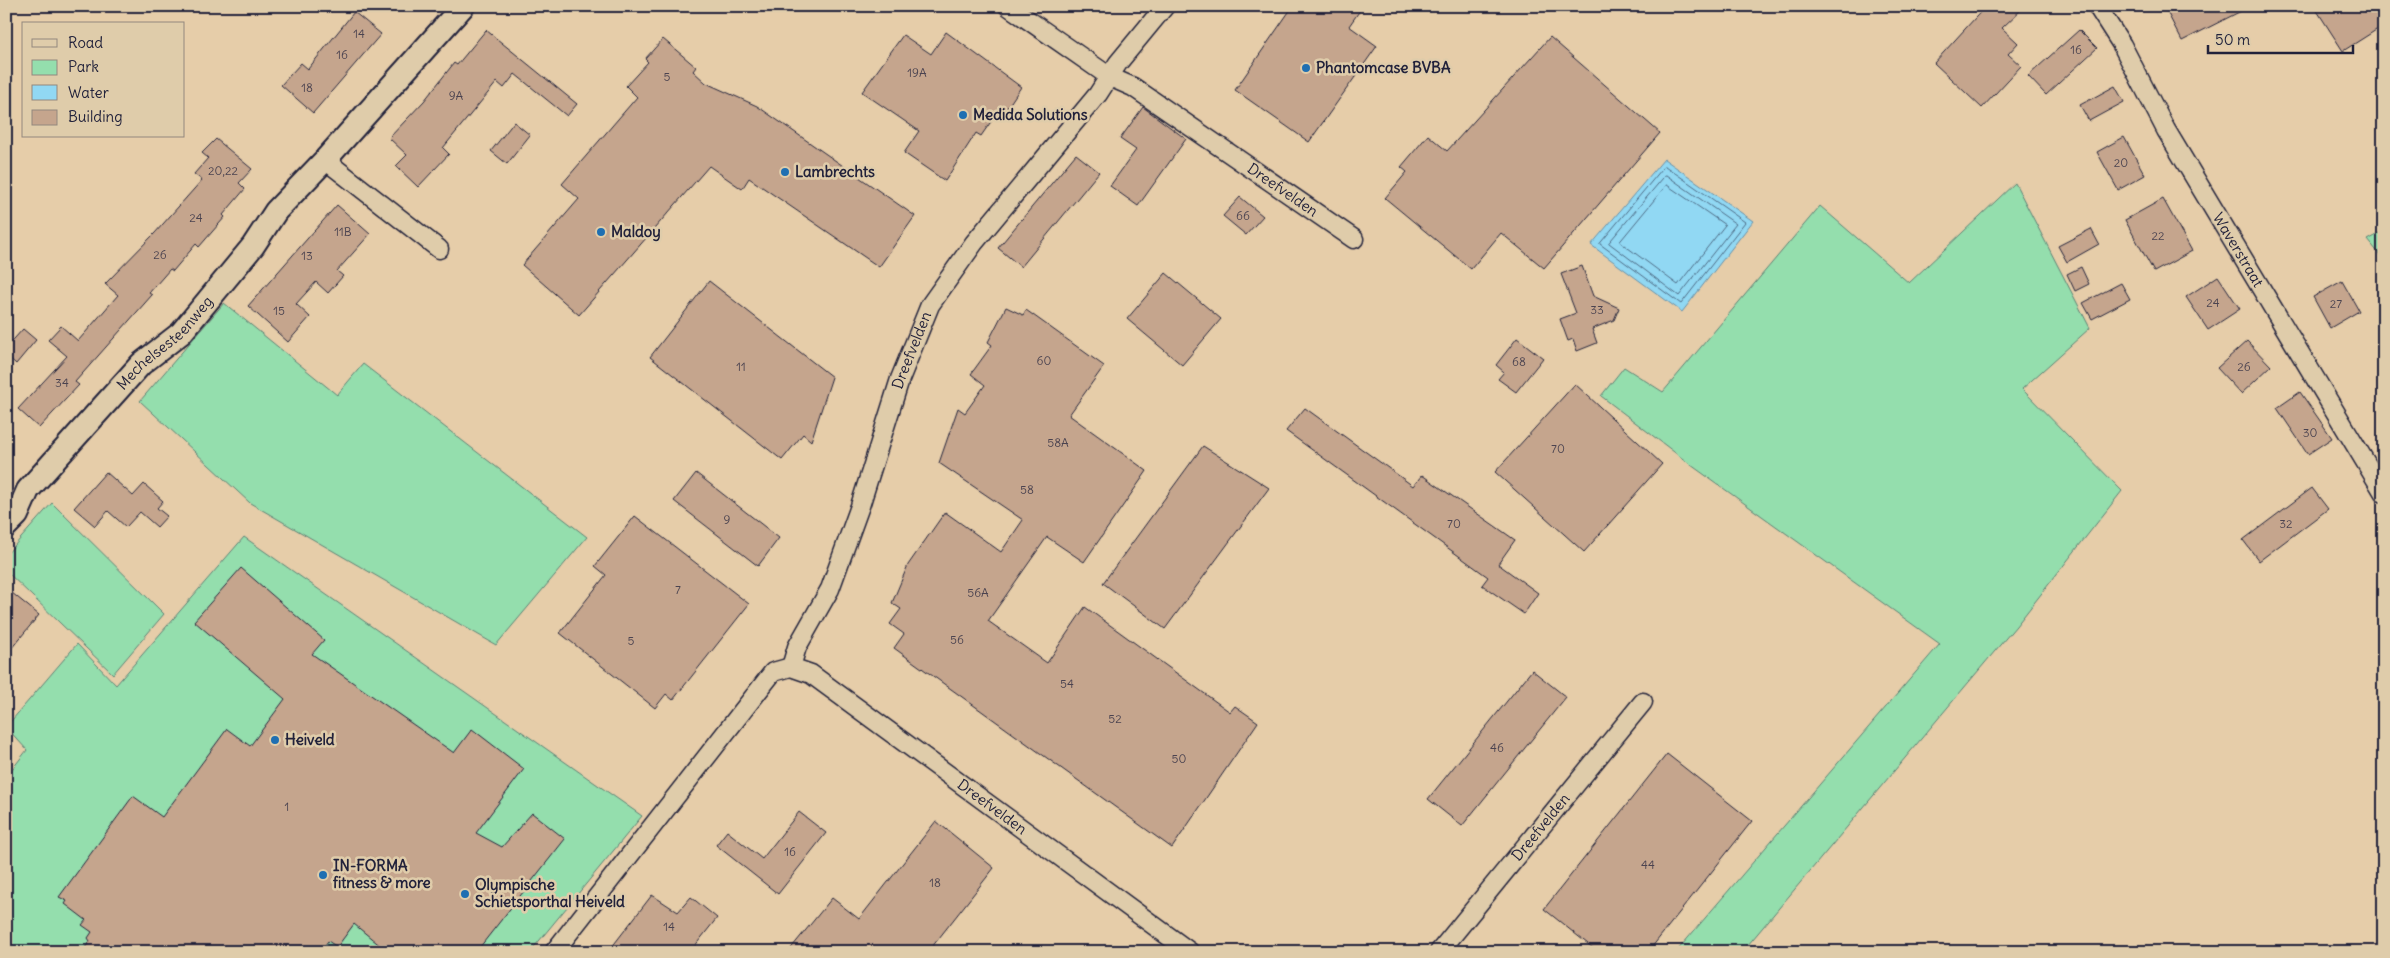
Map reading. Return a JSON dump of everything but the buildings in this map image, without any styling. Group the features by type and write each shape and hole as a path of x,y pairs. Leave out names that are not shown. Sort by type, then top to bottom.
{"street":[{"name":"Mechelsesteenweg","path":"6,526 17,515 28,490 141,364 181,333 253,246 276,211 325,160 462,6"},
{"name":"Dreefvelden","path":"1008,6 1110,76 1133,87 1354,239"},
{"path":"1110,76 1118,63 1165,6"},
{"name":"Waverstraat","path":"2097,6 2122,45 2166,130 2384,493"},
{"name":"Dreefvelden","path":"1110,76 974,243 930,305 900,379 860,506 830,589 797,647 791,668 811,674 1190,952"},
{"path":"325,160 439,249"},
{"path":"554,952 773,672 791,668"},
{"name":"Dreefvelden","path":"1439,952 1643,702"}],"green space":[{"path":"2015,183 2090,328 2022,389 2122,491 2016,626 1742,952 1676,952 1940,644 1691,465 1601,396 1624,367 1663,392 1820,206 1909,283"},
{"path":"2384,231 2384,260 2368,240"},
{"path":"224,303 337,395 363,364 587,537 496,645 250,503 140,401"},
{"path":"52,503 164,614 113,674 6,571 6,555"},
{"name":"Heiveld","path":"244,537 642,816 530,952 6,952 6,777 27,750 6,727 77,644 116,685"}],"water":[{"path":"1664,159 1753,221 1682,312 1591,245"}],"place":[{"name":"Phantomcase BVBA","path":"1306,68"},
{"name":"Medida Solutions","path":"963,115"},
{"name":"Lambrechts","path":"785,172"},
{"name":"Maldoy","path":"601,232"},
{"name":"Heiveld","path":"275,740"},
{"name":"IN-FORMA fitness & more","path":"323,875"},
{"name":"Olympische Schietsporthal Heiveld","path":"465,894"}]}
